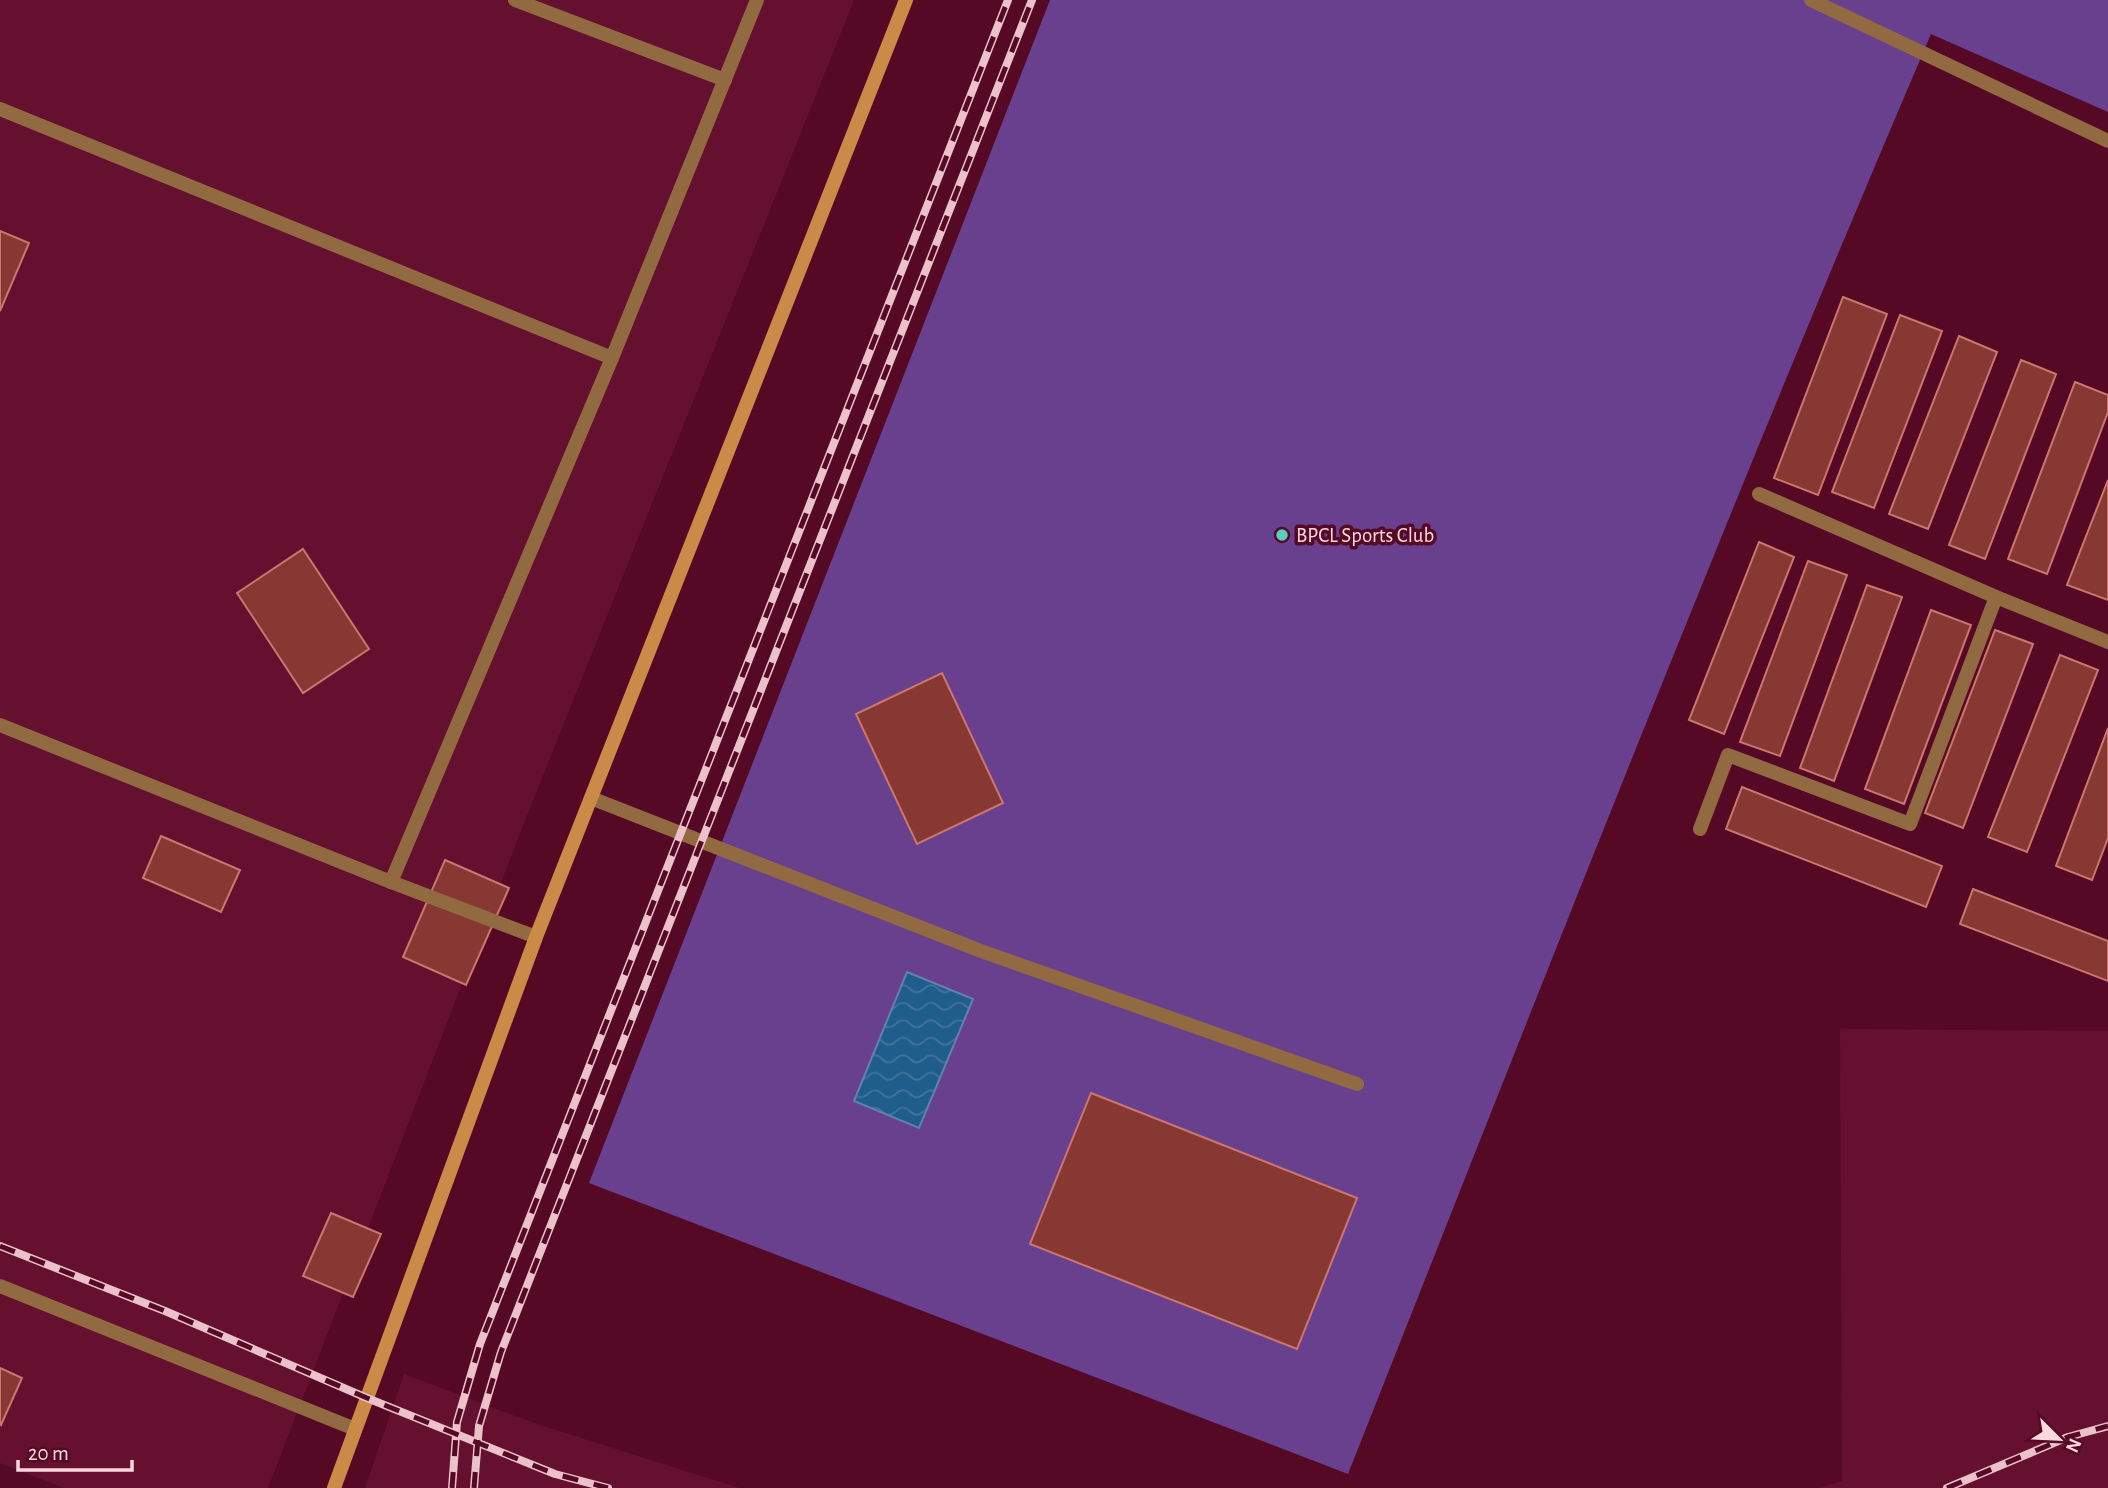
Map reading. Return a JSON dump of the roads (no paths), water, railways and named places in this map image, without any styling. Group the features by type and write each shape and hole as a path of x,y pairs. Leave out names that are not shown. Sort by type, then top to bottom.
{"main road":[{"path":"334,1488 536,937 906,0"}],"lane":[{"path":"515,0 725,80"},
{"path":"391,882 612,358 757,0"},
{"path":"1811,0 2108,141"},
{"path":"0,109 612,358"},
{"path":"1759,494 1996,597 2108,642"},
{"path":"1700,829 1728,755 1910,824 1996,597"},
{"path":"0,724 391,882 536,937"},
{"path":"592,798 981,951 1357,1084"},
{"path":"0,1286 355,1429"}],"water":[{"path":"907,972 973,999 919,1128 854,1101"}],"railway":[{"path":"452,1488 457,1422 480,1344 1008,0"},
{"path":"474,1488 479,1426 501,1352 1032,0"},
{"path":"0,1246 165,1311 367,1398 555,1474 608,1488"},
{"path":"1947,1488 2068,1437 2108,1426"}],"place":[{"name":"BPCL Sports Club","path":"1282,535"}]}
